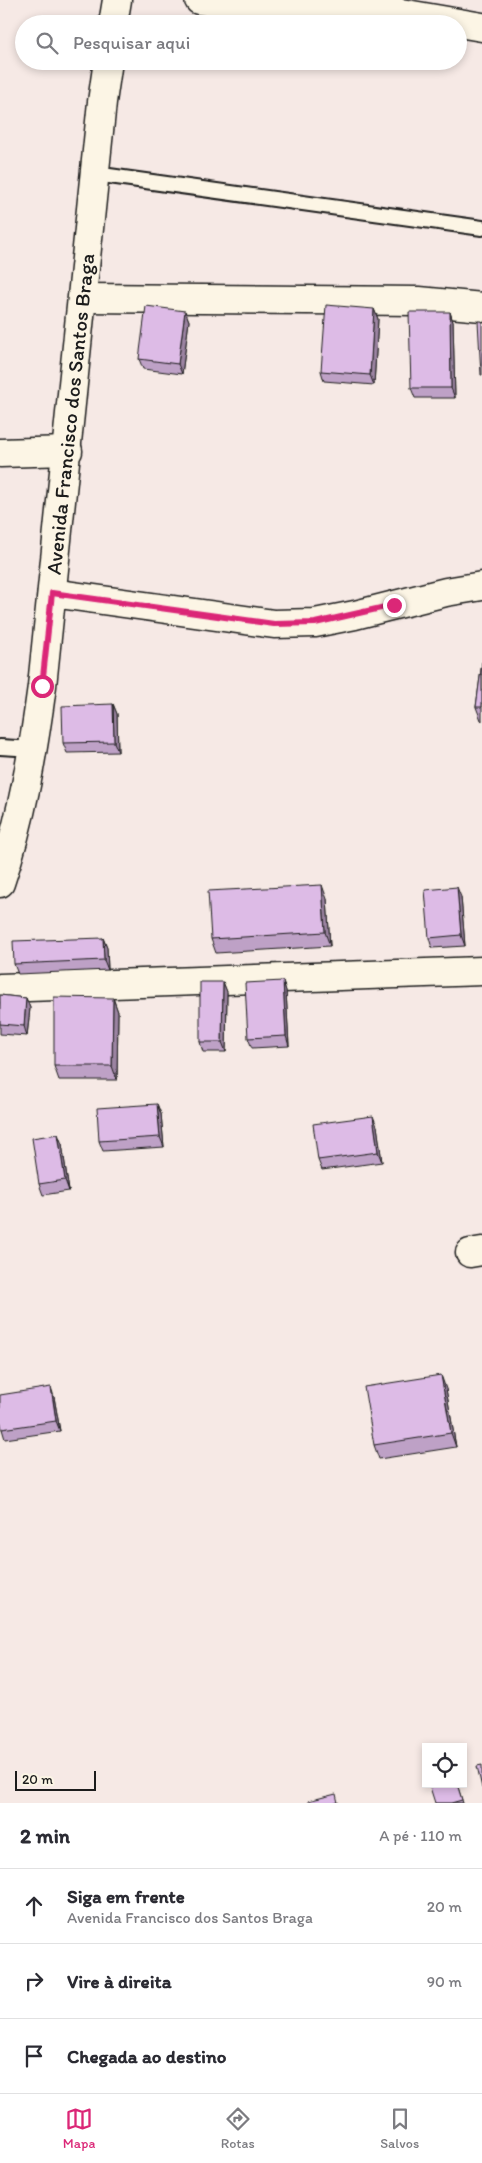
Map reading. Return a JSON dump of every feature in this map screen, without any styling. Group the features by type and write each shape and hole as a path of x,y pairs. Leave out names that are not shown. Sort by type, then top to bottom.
{"street":[{"path":"114,15 116,0"},
{"path":"199,0 289,12 360,6 412,15"},
{"path":"467,24 482,27"},
{"name":"Avenida Francisco dos Santos Braga","path":"0,883 22,810 34,749 68,450 107,70"},
{"path":"83,298 419,302 482,306"},
{"path":"0,453 68,450"},
{"path":"52,593 274,624 315,623 446,592 482,586"},
{"path":"0,988 482,971"}],"lane":[{"path":"95,174 482,228"},
{"path":"0,747 34,749"}],"building":[{"path":"326,305 374,309 370,375 321,371"},
{"path":"146,306 185,311 178,364 139,359"},
{"path":"409,312 450,312 451,388 411,388"},
{"path":"478,321 482,321 482,375 481,375"},
{"path":"482,662 482,707 476,707"},
{"path":"113,704 114,742 63,743 62,706"},
{"path":"322,885 325,932 211,939 208,891"},
{"path":"457,887 461,935 429,938 425,890"},
{"path":"103,938 104,960 14,964 13,941"},
{"path":"283,981 286,1036 248,1038 245,983"},
{"path":"200,982 223,982 222,1042 200,1042"},
{"path":"0,995 26,998 24,1026 0,1024"},
{"path":"54,997 113,998 112,1066 54,1066"},
{"path":"157,1104 160,1137 99,1141 97,1108"},
{"path":"373,1116 378,1152 318,1160 313,1124"},
{"path":"58,1134 65,1180 39,1184 32,1138"},
{"path":"441,1375 451,1433 374,1445 364,1387"},
{"path":"51,1387 56,1421 2,1429 0,1395"},
{"path":"482,1765 482,1788 477,1766"},
{"path":"430,1788 458,1788 462,1800 451,1803 435,1803"},
{"path":"336,1794 338,1803 309,1803 308,1801"}],"route":[{"path":"42,686 52,593 274,624 315,623 394,605"}]}
